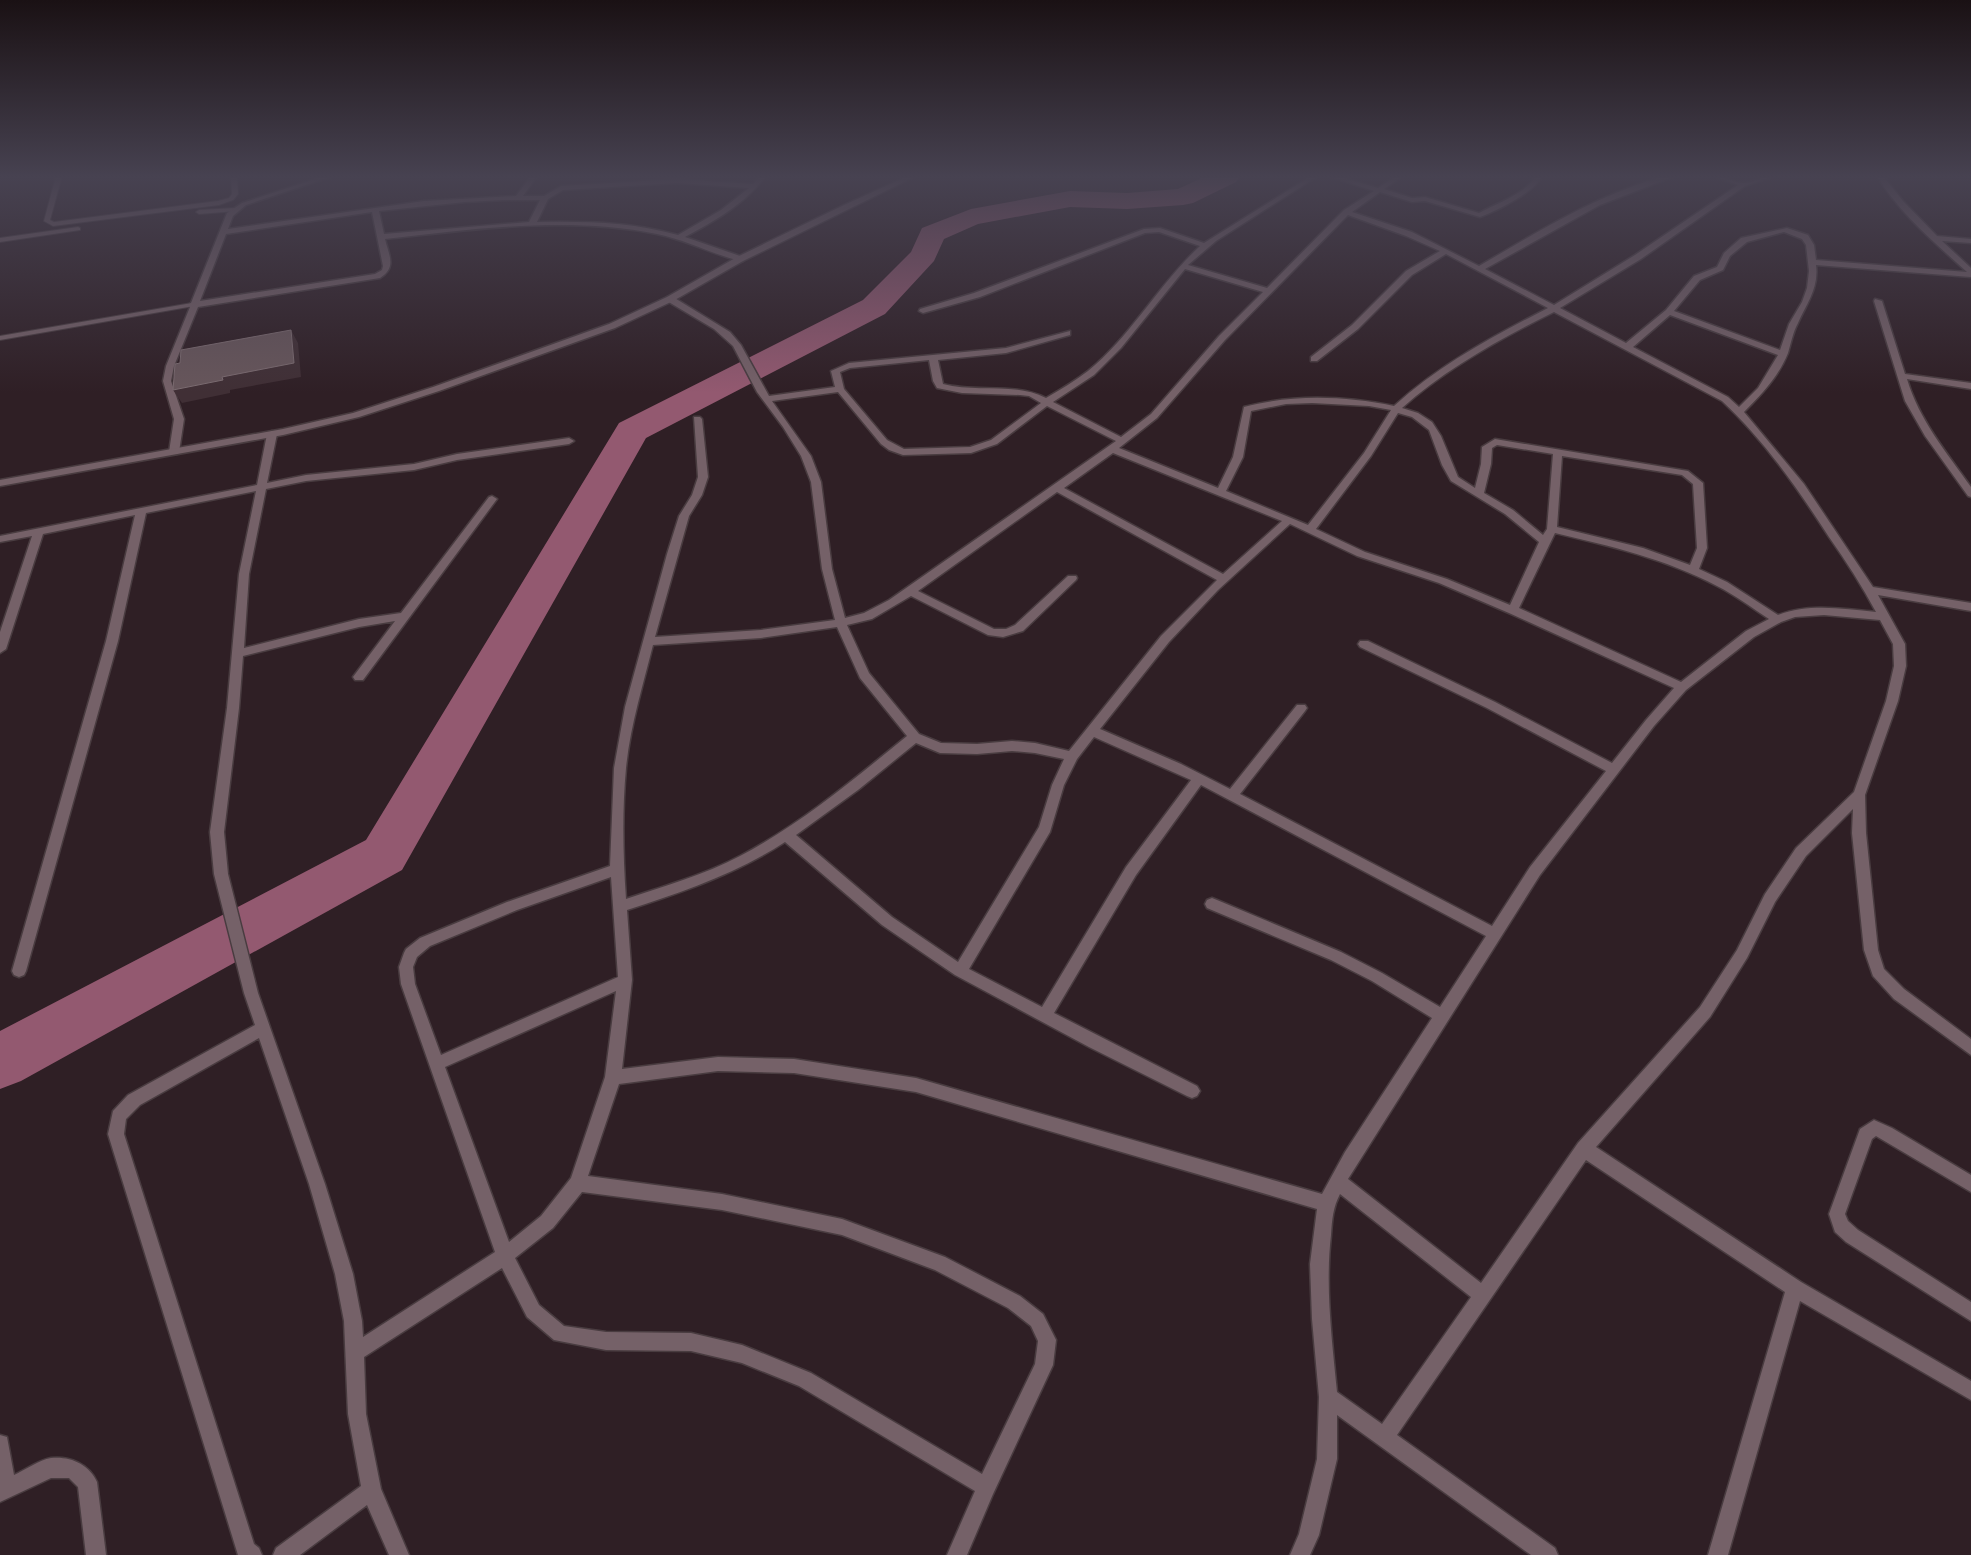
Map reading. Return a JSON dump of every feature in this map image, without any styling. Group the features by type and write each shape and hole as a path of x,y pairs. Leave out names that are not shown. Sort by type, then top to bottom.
{"street":[{"path":"174,452 179,419 167,381 170,366 216,249"},
{"path":"192,306 377,276 385,271 387,266 383,249"},
{"path":"708,249 740,260"},
{"path":"0,483 272,434 356,415 436,389 612,326 670,299 762,249"},
{"path":"923,311 977,295 1098,249"},
{"path":"1067,333 1006,350 933,357 840,369 835,372 840,389 884,442 892,448 903,452 971,450 984,447 994,442 1091,373 1118,346 1183,266 1203,249"},
{"path":"649,641 761,634 841,623 868,616 893,603 1112,449 1154,416 1197,365 1311,249"},
{"path":"1441,249 1481,268 1725,399 1801,486 1870,590 1882,616 1899,644 1900,666 1892,701 1859,795 1859,833 1871,950 1878,972 1899,994 1971,1048"},
{"path":"1481,268 1517,249"},
{"path":"1310,530 1368,454 1396,409 1452,367 1511,330 1555,308 1650,249"},
{"path":"1627,347 1669,312 1698,278 1720,268 1727,255 1734,249"},
{"path":"1738,412 1761,390 1784,354 1792,324 1806,302 1811,288 1810,249"},
{"path":"1944,249 1971,273"},
{"path":"1314,359 1355,327 1409,273 1446,251"},
{"path":"1812,262 1971,273"},
{"path":"1183,266 1269,291"},
{"path":"670,299 717,327 737,345 764,396 787,426 806,456 816,482 826,569 841,623 864,675 915,737 940,748 977,749 1012,746 1035,748 1072,756"},
{"path":"1878,301 1909,401 1930,436 1971,494"},
{"path":"1669,312 1784,354"},
{"path":"933,357 937,381 940,386 956,389 1031,394 1122,441"},
{"path":"1901,376 1971,386"},
{"path":"764,396 840,389"},
{"path":"1220,494 1238,458 1247,409 1263,404 1303,401 1370,403 1396,409 1420,418 1429,424 1434,432 1448,471 1463,484 1509,512 1544,541"},
{"path":"354,1352 505,1256 547,1222 578,1183 613,1077 625,980 617,869 620,768 631,707 684,516 697,495 703,477 697,419"},
{"path":"272,434 244,574 234,708 217,832 221,874 251,993 317,1184 344,1274 353,1321 357,1414 371,1490 399,1555"},
{"path":"0,540 306,478 414,467 458,457 569,441"},
{"path":"1479,492 1489,444 1502,442 1685,474 1692,477 1698,483 1702,527 1702,548 1693,570"},
{"path":"1112,449 1220,494 1289,520 1361,554 1443,581 1513,610 1682,687"},
{"path":"1513,610 1544,541 1552,529 1558,452"},
{"path":"1057,488 1224,579"},
{"path":"359,677 492,499"},
{"path":"19,971 112,641 140,512"},
{"path":"960,972 1046,828 1058,785 1072,756 1165,639 1224,579 1289,520"},
{"path":"1552,529 1640,550 1693,570 1723,584 1777,619"},
{"path":"0,649 38,532"},
{"path":"910,591 992,632 1002,634 1019,628 1072,578"},
{"path":"1870,590 1971,607"},
{"path":"1300,1555 1309,1535 1327,1459 1328,1397 1321,1319 1319,1264 1326,1203 1351,1158 1535,871 1650,723 1682,687 1750,634 1777,619 1794,613 1824,611 1882,616"},
{"path":"238,652 359,623 405,616"},
{"path":"1364,644 1492,705 1614,770"},
{"path":"1232,795 1301,708"},
{"path":"1093,731 1199,778 1494,934"},
{"path":"620,907 683,886 743,860 786,835 866,777 915,737"},
{"path":"1044,1016 1131,871 1199,778"},
{"path":"1384,1437 1584,1149 1706,1012 1742,954 1770,898 1801,852 1859,795"},
{"path":"786,835 886,920 960,972 1192,1091"},
{"path":"617,869 512,906 425,942 411,952 406,967 408,984 505,1256 533,1311 560,1334 606,1341 691,1342 742,1354 805,1379 986,1487"},
{"path":"1212,904 1336,956 1377,977 1442,1016"},
{"path":"436,1064 625,980"},
{"path":"252,1555 246,1550 116,1134 119,1116 134,1100 263,1028"},
{"path":"613,1077 718,1064 794,1066 916,1084 1033,1120 1326,1203"},
{"path":"1971,1184 1886,1133 1874,1128 1866,1134 1837,1214 1841,1226 1852,1236 1971,1312"},
{"path":"1584,1149 1795,1288 1971,1391"},
{"path":"1338,1182 1482,1295"},
{"path":"578,1183 722,1202 842,1227 939,1263 1014,1302 1038,1320 1047,1340 1044,1365 986,1487 957,1555"},
{"path":"1718,1555 1795,1288"},
{"path":"1328,1397 1548,1555"},
{"path":"0,1444 3,1490 50,1468 73,1468 87,1482 96,1555"},
{"path":"283,1555 371,1490"}],"lane":[{"path":"0,338 192,306"}],"building":[{"path":"291,330 294,363 222,377 223,380 173,390 175,364 180,363 181,350"}],"waterway":[{"path":"0,1061 384,855 632,431 874,307 924,255 926,249"}]}
